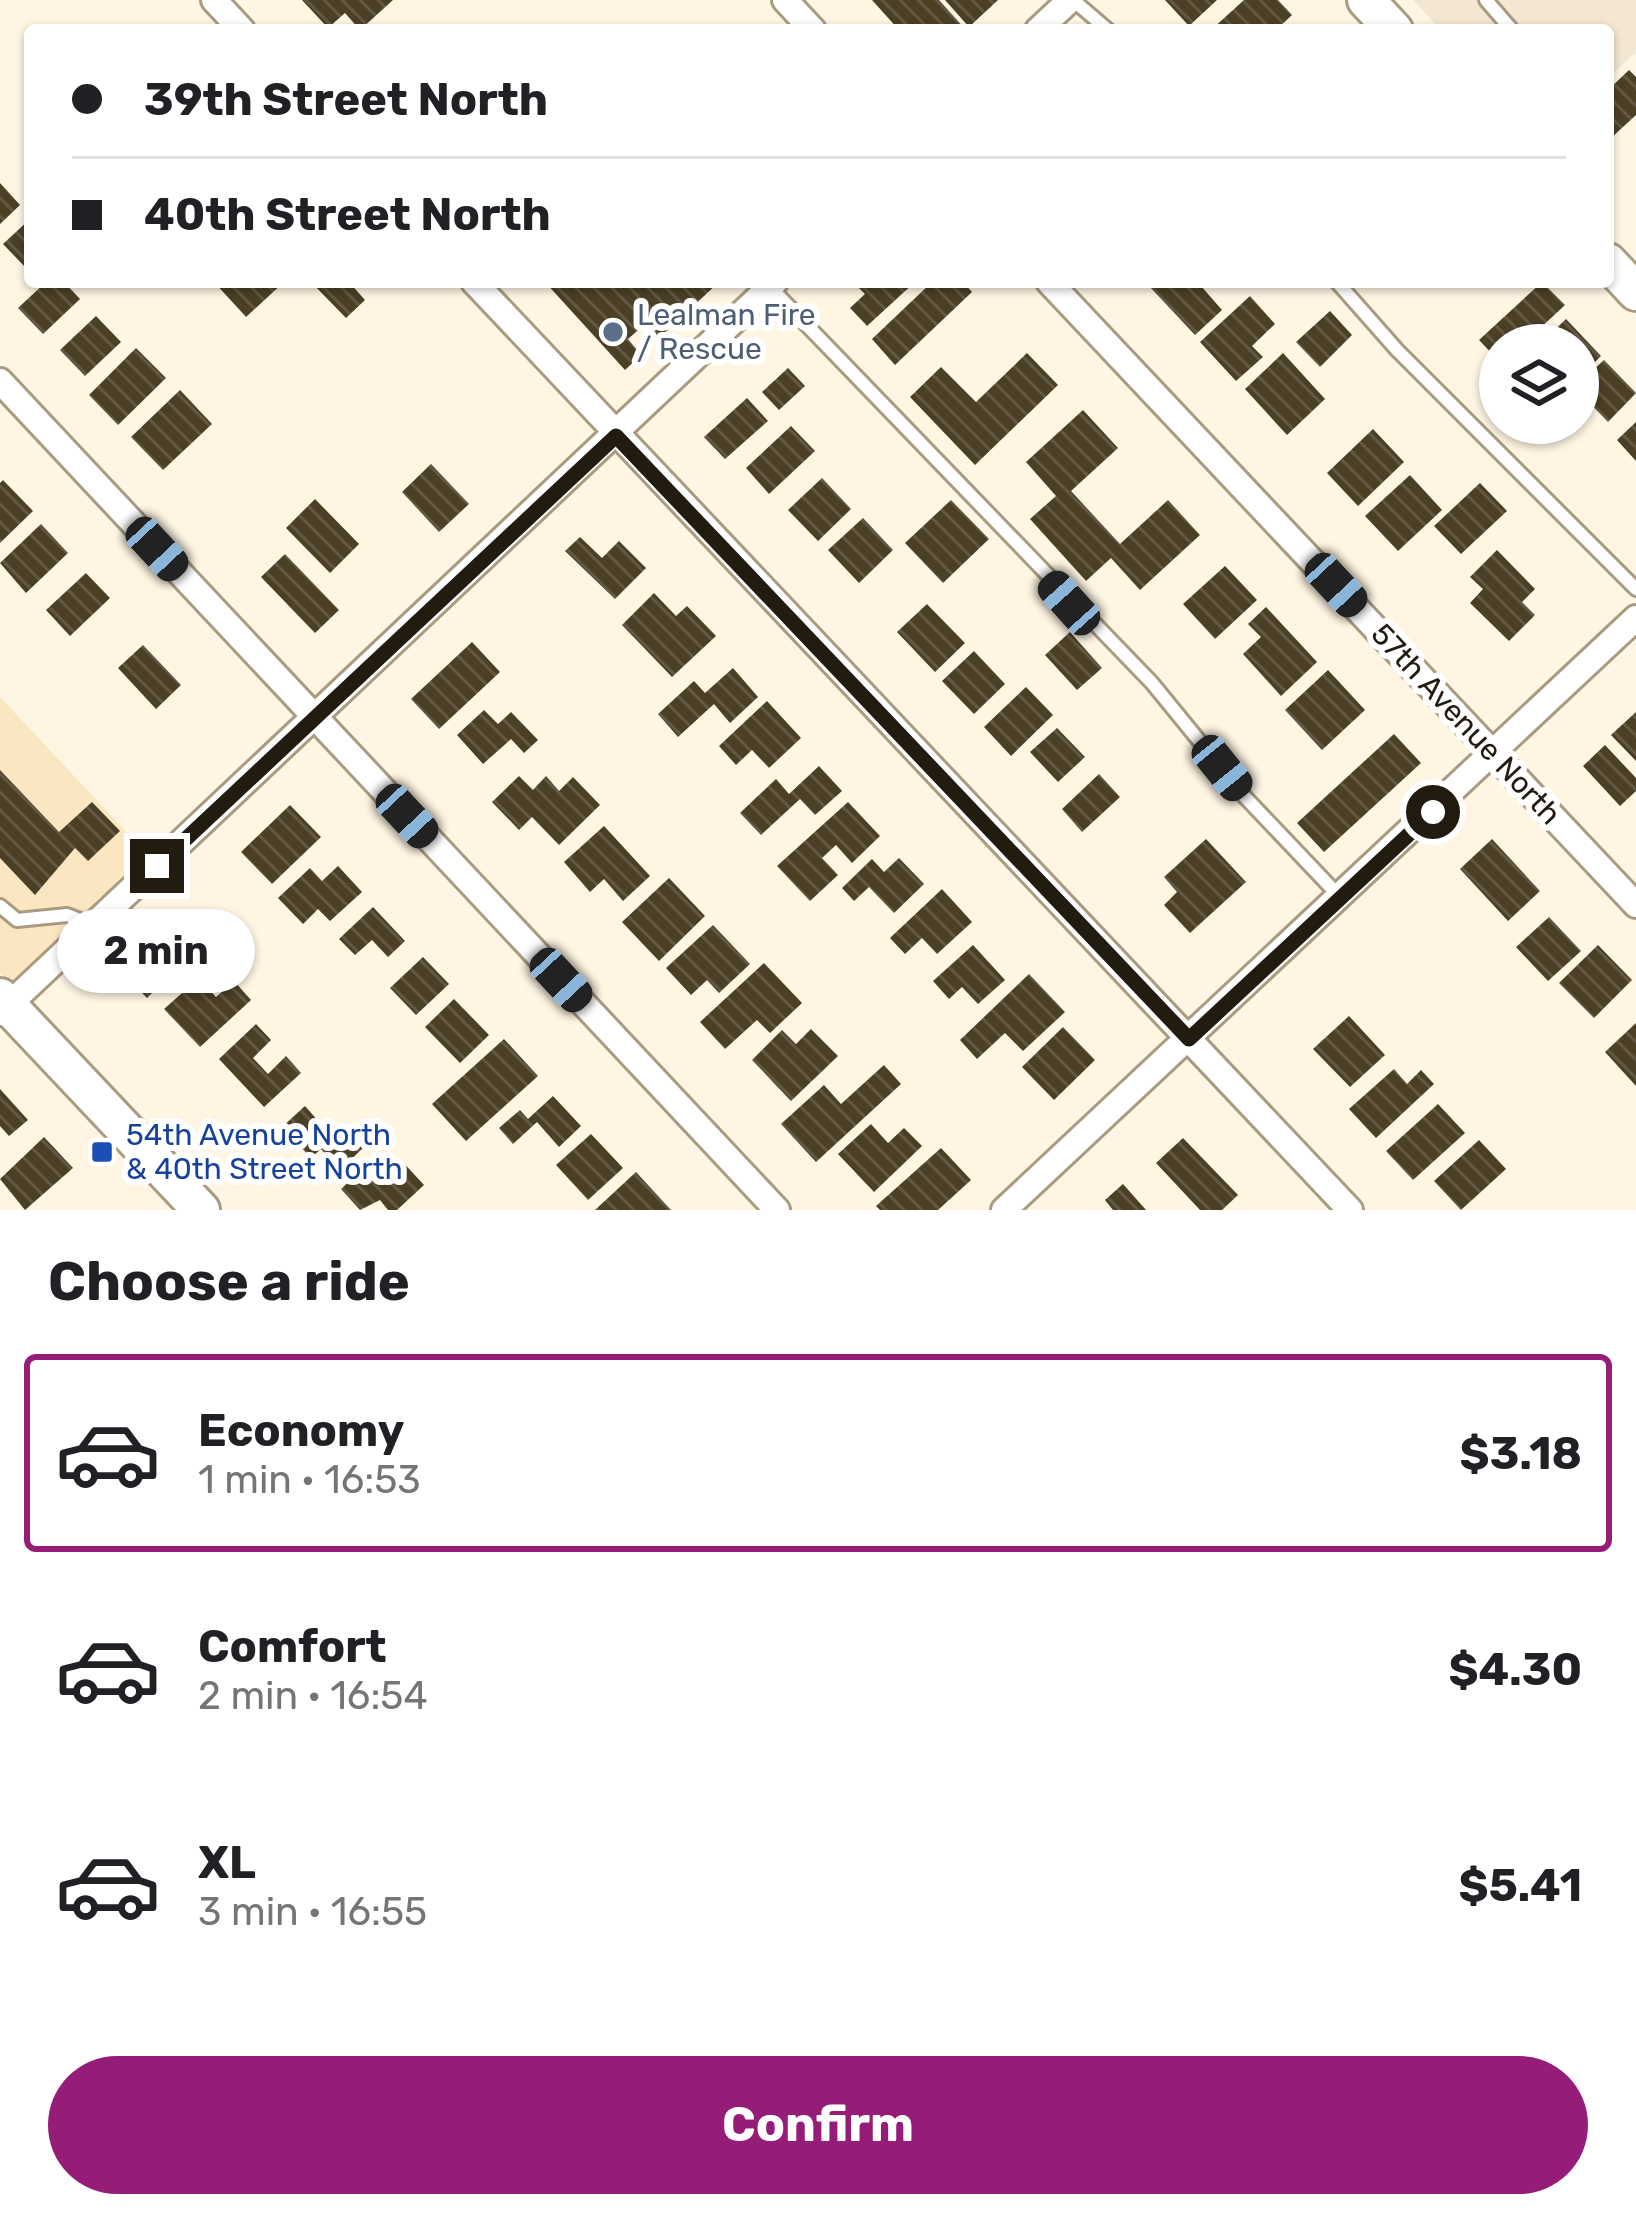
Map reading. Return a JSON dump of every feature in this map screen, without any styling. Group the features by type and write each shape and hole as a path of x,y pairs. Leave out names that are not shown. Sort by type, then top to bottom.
{"main road":[{"path":"1366,0 1388,24"},
{"path":"1614,268 1636,292"},
{"path":"3,1005 201,1210"}],"street":[{"path":"214,0 236,24"},
{"path":"785,0 807,24"},
{"path":"1045,24 1071,0"},
{"path":"480,288 1350,1210"},
{"path":"3,1005 94,926 770,288"},
{"name":"57th Avenue North","path":"1054,288 1636,905"},
{"path":"0,381 777,1210"},
{"path":"1004,1210 1636,618"}],"lane":[{"path":"1071,0 1101,24"},
{"path":"1486,0 1507,24"},
{"path":"776,288 1069,603 1152,683 1245,796 1341,898"},
{"path":"1341,288 1397,350 1636,589"},
{"path":"0,906 17,920 67,915 94,926"}],"shaded area":[{"path":"1413,0 1636,0 1636,52 1614,72 1614,24 1435,24"},
{"path":"0,697 148,855 10,984 0,973"}],"building":[{"path":"302,0 393,0 367,24 355,24 345,13 333,24 324,24"},
{"path":"872,0 939,0 961,24 894,24"},
{"path":"945,0 998,0 972,24 966,24"},
{"path":"1165,0 1217,0 1191,24"},
{"path":"1244,0 1278,0 1292,15 1282,24 1218,24"},
{"path":"1629,70 1636,77 1636,115 1614,135 1614,84"},
{"path":"0,183 20,205 0,224"},
{"path":"24,225 24,266 3,244"},
{"path":"40,288 70,288 80,299 43,334 18,308"},
{"path":"219,288 277,288 246,317"},
{"path":"317,288 354,288 365,300 346,318"},
{"name":"Lealman Fire / Rescue","path":"550,288 713,288 657,340 644,325 628,339 641,355 625,370"},
{"path":"859,288 908,288 867,326 850,308 865,294"},
{"path":"926,288 968,288 972,292 895,365 872,339"},
{"path":"1151,288 1203,288 1222,310 1195,335"},
{"path":"1535,288 1548,288 1565,305 1545,324 1496,324"},
{"path":"1250,296 1275,324 1252,346 1263,357 1236,381 1200,342"},
{"path":"1330,311 1352,335 1320,367 1296,342"},
{"path":"96,316 121,342 85,376 60,350"},
{"path":"136,348 166,378 118,425 89,395"},
{"path":"1027,353 1058,385 975,465 910,397 941,367 976,402"},
{"path":"1283,353 1325,399 1287,435 1245,389"},
{"path":"1604,360 1636,393 1608,422 1599,413 1599,365"},
{"path":"788,368 805,386 779,410 762,392"},
{"path":"180,390 212,424 163,470 131,437"},
{"path":"747,398 768,421 725,459 704,437"},
{"path":"1083,410 1118,448 1071,491 1120,544 1168,500 1200,535 1140,590 1111,558 1086,581 1030,519 1056,496 1026,462"},
{"path":"1636,422 1636,461 1617,440"},
{"path":"791,426 815,451 769,494 746,468"},
{"path":"1373,429 1404,462 1358,506 1327,473"},
{"path":"431,464 469,504 439,532 402,492"},
{"path":"1410,475 1442,510 1398,551 1365,516"},
{"path":"822,478 851,509 818,541 788,510"},
{"path":"3,480 33,511 0,543 0,483"},
{"path":"1480,483 1507,511 1461,554 1434,526"},
{"path":"315,499 359,544 330,573 286,528"},
{"path":"951,500 989,539 943,583 905,543"},
{"path":"863,518 893,550 859,583 828,550"},
{"path":"41,524 68,553 26,593 0,563"},
{"path":"580,537 602,558 619,541 646,568 615,599 565,551"},
{"path":"1497,550 1535,589 1522,602 1535,615 1509,641 1470,603 1483,589 1470,577"},
{"path":"285,554 339,610 315,633 261,577"},
{"path":"1225,566 1257,600 1215,639 1183,604"},
{"path":"86,573 110,598 70,636 46,610"},
{"path":"654,593 676,616 687,606 716,636 672,677 622,625"},
{"path":"927,604 965,643 935,672 897,632"},
{"path":"1266,607 1317,662 1281,696 1243,654 1261,637 1248,624"},
{"path":"1070,632 1102,668 1077,690 1045,655"},
{"path":"472,642 500,672 439,729 411,699"},
{"path":"143,645 181,685 156,709 118,668"},
{"path":"974,651 1005,684 974,714 942,681"},
{"path":"733,668 758,697 730,723 714,704 678,737 658,714 694,681 705,693"},
{"path":"1328,670 1365,710 1322,750 1285,710"},
{"path":"1026,687 1053,715 1011,756 984,727"},
{"path":"767,701 801,738 769,768 752,750 736,765 719,746"},
{"path":"484,710 498,724 511,712 538,740 524,753 511,739 483,764 457,735"},
{"path":"1636,712 1636,761 1611,735"},
{"path":"1057,728 1085,757 1058,782 1030,752"},
{"path":"1394,734 1421,763 1324,852 1297,823"},
{"path":"1605,745 1636,778 1636,791 1620,806 1583,766"},
{"path":"819,766 842,791 815,815 800,799 761,835 740,813 776,779 789,794"},
{"path":"0,770 59,832 92,802 120,831 88,861 75,848 35,895 0,858"},
{"path":"1099,774 1120,797 1082,832 1062,809"},
{"path":"519,776 533,790 546,776 559,791 573,777 600,805 559,845 532,817 519,830 492,802"},
{"path":"848,802 880,836 852,863 836,845 822,858 838,875 810,901 777,866"},
{"path":"290,805 321,837 272,884 241,852"},
{"path":"604,826 650,876 623,901 604,879 590,892 564,862"},
{"path":"1206,839 1246,882 1190,933 1164,905 1177,892 1164,877"},
{"path":"1492,839 1540,891 1508,921 1460,869"},
{"path":"899,858 924,884 894,913 869,887 854,901 842,888 872,859 884,872"},
{"path":"338,866 362,892 330,921 318,909 303,924 278,898 310,868 322,881"},
{"path":"669,878 705,916 659,961 622,922"},
{"path":"942,889 972,922 937,954 922,938 905,954 890,938"},
{"path":"373,907 405,941 388,957 372,940 355,955 339,939"},
{"path":"184,912 209,938 147,998 122,972"},
{"path":"1549,917 1581,951 1548,981 1516,947"},
{"path":"713,925 750,964 719,993 707,980 691,995 666,968"},
{"path":"973,945 1005,980 978,1004 962,987 949,999 933,981"},
{"path":"1598,945 1632,980 1594,1018 1559,983"},
{"path":"423,957 449,984 416,1015 390,988"},
{"path":"764,963 802,1003 770,1033 757,1020 725,1049 700,1022"},
{"path":"1029,974 1065,1012 1023,1051 1005,1033 977,1059 960,1040"},
{"path":"199,978 216,997 234,981 251,1000 200,1047 164,1009"},
{"path":"454,999 489,1035 460,1063 425,1027"},
{"path":"1349,1016 1385,1055 1350,1087 1313,1049"},
{"path":"1636,1023 1636,1086 1605,1052"},
{"path":"256,1024 271,1040 253,1058 268,1074 286,1056 301,1073 264,1107 219,1059"},
{"path":"1063,1027 1095,1060 1054,1100 1022,1067"},
{"path":"811,1029 838,1056 791,1101 752,1060 782,1030 796,1044"},
{"path":"504,1039 538,1076 466,1141 432,1104"},
{"path":"884,1065 901,1084 816,1162 781,1124 824,1085 841,1104"},
{"path":"1394,1069 1407,1084 1421,1070 1434,1084 1376,1138 1349,1109"},
{"path":"0,1089 28,1120 9,1136 0,1126"},
{"path":"553,1096 581,1126 559,1147 537,1122 513,1144 499,1128 520,1110 528,1119"},
{"path":"1438,1104 1465,1133 1413,1180 1386,1151"},
{"path":"305,1106 335,1140 346,1130 363,1148 339,1171 321,1149 311,1158 282,1127"},
{"path":"871,1124 888,1143 904,1128 922,1146 874,1192 838,1154"},
{"path":"591,1134 623,1168 588,1200 556,1165"},
{"path":"44,1137 73,1168 25,1210 0,1179"},
{"path":"1183,1138 1238,1195 1222,1210 1200,1210 1156,1163"},
{"path":"1479,1140 1506,1169 1461,1210 1434,1181"},
{"path":"941,1148 971,1180 938,1210 880,1210 876,1206"},
{"path":"400,1159 424,1185 397,1210 388,1210 380,1200 360,1210 341,1189 372,1160 384,1173"},
{"path":"636,1172 671,1210 595,1210"},
{"path":"1123,1184 1146,1210 1113,1210 1105,1200"}],"place":[{"name":"Lealman Fire / Rescue","path":"613,332"},
{"name":"54th Avenue North & 40th Street North","path":"102,1152"}],"route":[{"path":"157,866 616,436 1189,1039 1433,812"}]}
